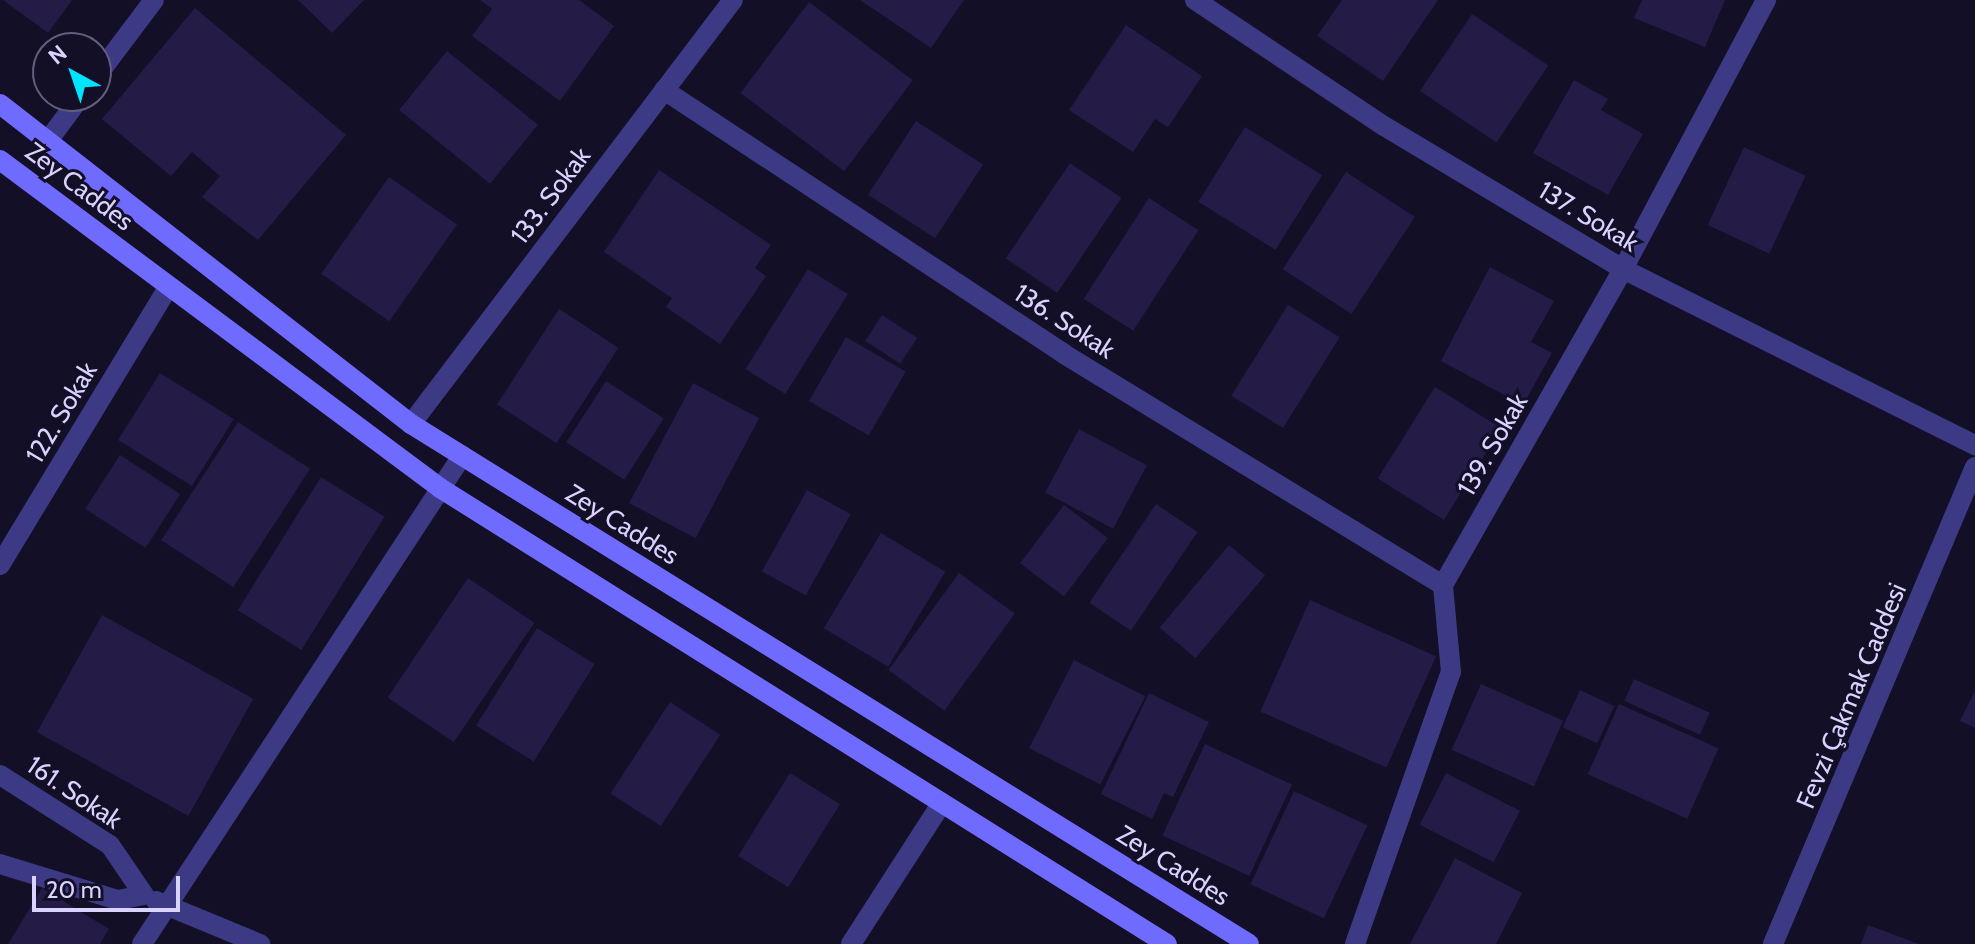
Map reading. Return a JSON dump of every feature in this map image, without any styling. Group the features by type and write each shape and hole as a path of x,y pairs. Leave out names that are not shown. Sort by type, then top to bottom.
{"main road":[{"name":"Zey Caddes","path":"0,104 411,424 1249,944"},
{"name":"Zey Caddes","path":"0,160 440,488 1167,944"}],"street":[{"path":"112,56 154,0"},
{"name":"133. Sokak","path":"411,424 733,0"},
{"name":"137. Sokak","path":"1195,0 1384,126 1623,269 1975,445"},
{"name":"139. Sokak","path":"1443,585 1623,269 1766,0"},
{"name":"136. Sokak","path":"664,90 1064,354 1443,585"},
{"path":"47,142 69,112"},
{"name":"122. Sokak","path":"0,565 168,288"},
{"path":"142,944 462,456"},
{"name":"Fevzi Çakmak Caddesi","path":"1773,944 1975,467"},
{"path":"1355,944 1451,672 1443,585"},
{"name":"161. Sokak","path":"0,775 110,845 144,895"},
{"path":"851,944 942,803"},
{"path":"0,864 118,900 144,895 260,944"}],"building":[{"path":"3,0 72,0 47,32"},
{"path":"298,0 364,0 332,33"},
{"path":"480,0 579,0 614,26 560,101 472,36 492,9"},
{"path":"860,0 964,0 931,48"},
{"path":"1342,0 1438,0 1383,81 1317,36"},
{"path":"1642,0 1725,0 1705,47 1634,18"},
{"path":"809,2 913,80 844,171 740,93"},
{"path":"195,8 346,135 258,240 202,197 220,176 192,152 171,176 102,119 112,112 112,107"},
{"path":"1472,14 1548,65 1496,143 1420,91"},
{"path":"1126,25 1202,76 1168,127 1155,119 1133,152 1069,110"},
{"path":"447,51 538,125 490,184 399,110"},
{"path":"1574,80 1608,99 1601,110 1643,134 1608,195 1533,153"},
{"path":"916,121 983,165 935,238 868,195"},
{"path":"1245,127 1322,175 1276,250 1198,202"},
{"path":"1744,147 1806,176 1769,254 1708,225"},
{"path":"1070,163 1121,198 1057,293 1006,258"},
{"path":"659,170 771,245 755,268 766,276 720,344 666,307 672,298 604,252"},
{"path":"1346,172 1415,217 1352,314 1283,269"},
{"path":"389,177 457,225 389,321 321,274"},
{"path":"1149,198 1198,230 1133,331 1084,299"},
{"path":"1490,267 1554,301 1531,342 1552,353 1523,405 1441,361"},
{"path":"808,269 848,294 785,394 745,369"},
{"path":"1288,305 1340,337 1283,428 1231,396"},
{"path":"559,309 619,348 556,443 497,405"},
{"path":"882,315 917,338 900,364 865,341"},
{"path":"846,337 906,372 869,436 809,401"},
{"path":"160,373 234,419 192,486 118,440"},
{"path":"606,381 664,419 624,480 566,442"},
{"path":"693,383 759,418 695,538 629,503"},
{"path":"1435,387 1501,428 1444,520 1378,479"},
{"path":"238,422 310,469 233,587 161,540"},
{"path":"1079,429 1147,465 1113,529 1045,493"},
{"path":"120,455 180,494 146,548 85,509"},
{"path":"321,477 385,517 301,650 238,610"},
{"path":"807,490 851,514 806,596 762,571"},
{"path":"1156,504 1197,532 1131,631 1089,603"},
{"path":"1064,505 1108,538 1064,596 1020,563"},
{"path":"881,533 945,572 888,667 824,628"},
{"path":"1229,545 1265,575 1196,658 1160,628"},
{"path":"959,573 1015,614 944,711 888,670"},
{"path":"468,578 534,623 454,742 387,697"},
{"path":"1310,600 1436,656 1386,768 1260,711"},
{"path":"102,615 253,699 188,816 37,732"},
{"path":"537,628 595,664 534,762 476,726"},
{"path":"1074,660 1145,696 1100,785 1029,748"},
{"path":"1634,679 1710,713 1700,735 1624,701"},
{"path":"1481,684 1563,721 1534,786 1452,750"},
{"path":"1580,690 1614,706 1597,743 1563,727"},
{"path":"1975,690 1975,728 1960,721"},
{"path":"1149,693 1209,722 1173,797 1164,793 1152,819 1101,794"},
{"path":"670,702 720,735 661,826 611,793"},
{"path":"1619,704 1719,748 1687,819 1588,774"},
{"path":"1205,744 1292,785 1249,876 1162,836"},
{"path":"790,773 840,804 788,887 738,856"},
{"path":"1446,773 1520,811 1494,862 1420,825"},
{"path":"1294,791 1367,825 1324,919 1250,884"},
{"path":"1455,858 1522,893 1496,944 1410,944"},
{"path":"42,888 109,929 100,944 8,944"},
{"path":"1868,925 1919,944 1861,944"}]}
